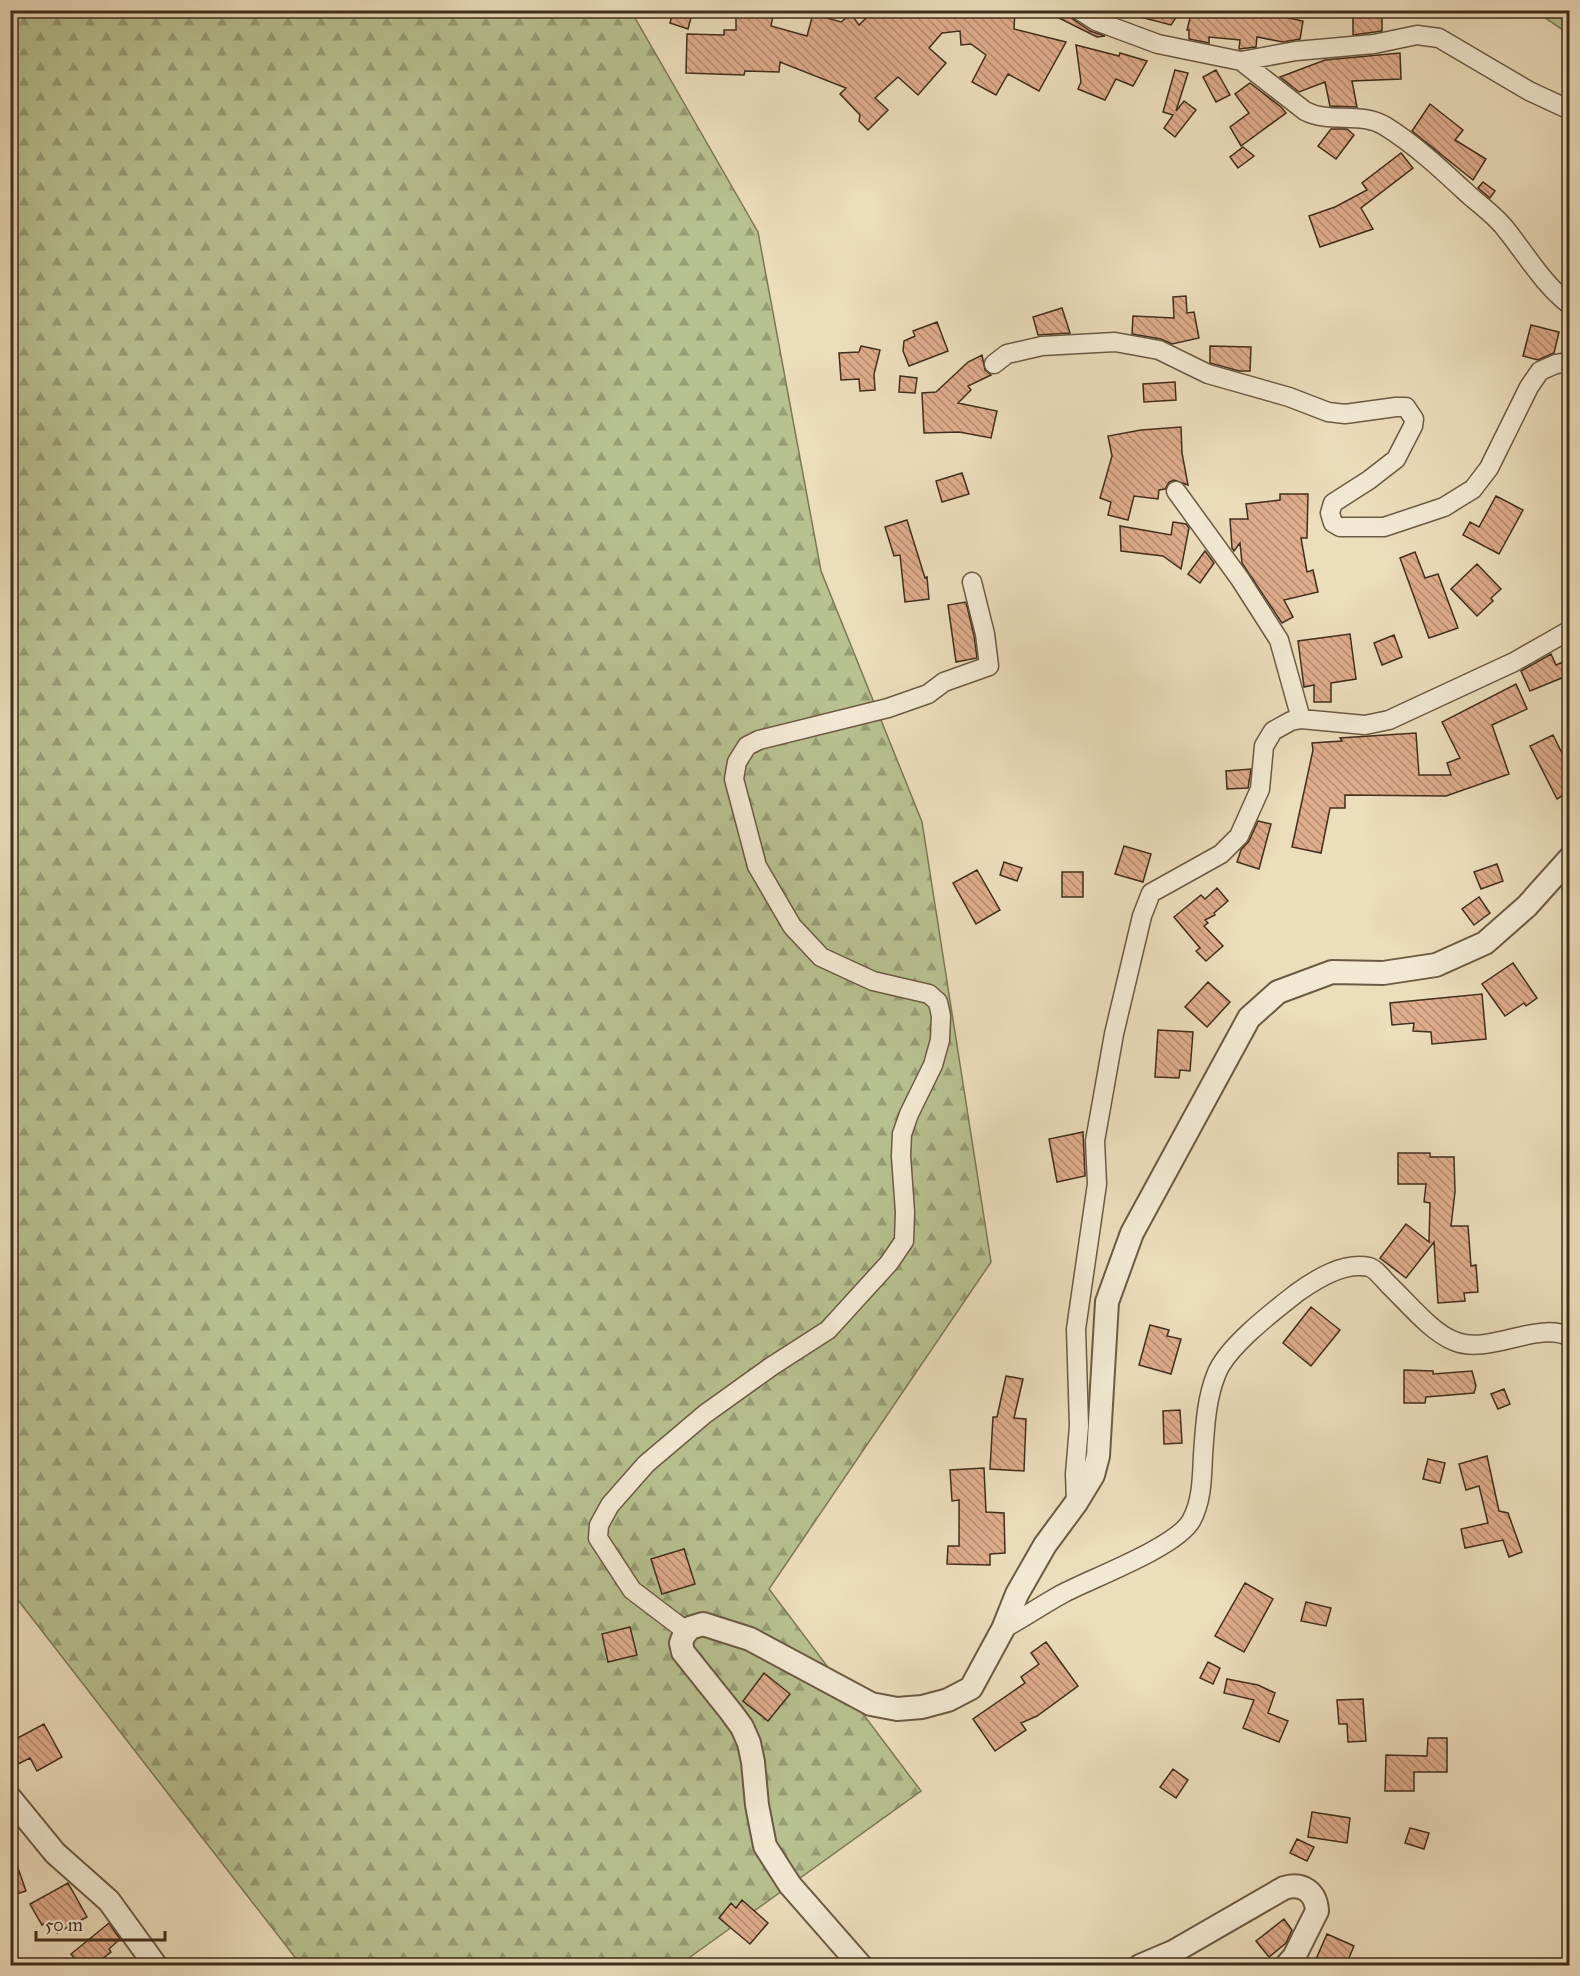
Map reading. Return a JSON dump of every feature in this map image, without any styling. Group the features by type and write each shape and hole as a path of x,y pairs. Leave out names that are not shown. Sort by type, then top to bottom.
{"street":[{"path":"1079,10 1096,21 1158,44 1241,61 1296,51 1374,44 1417,35 1439,38 1528,91 1569,110"},
{"path":"1241,61 1313,116 1376,121 1422,151 1503,226 1538,273 1555,293 1569,304"},
{"path":"994,364 1007,354 1042,345 1115,342 1159,350 1208,374 1289,397 1328,412 1345,414 1406,407 1414,419 1413,426 1396,459 1370,480 1334,503 1330,513 1333,524 1340,527 1384,527 1444,507 1473,489 1488,468 1529,387 1540,371 1556,364 1569,362"},
{"path":"1176,491 1240,579 1279,640 1300,719"},
{"path":"686,1631 632,1590 598,1538 599,1525 610,1505 646,1464 663,1449 705,1414 771,1366 828,1330 889,1263 904,1241 905,1212 901,1156 903,1134 909,1114 933,1065 940,1040 942,1016 938,1002 929,994 873,981 820,957 792,926 757,866 734,779 737,762 747,746 759,740 888,708 928,694 945,682 989,666 985,634 972,582"},
{"path":"1076,1503 1075,1474 1079,1426 1076,1329 1097,1184 1095,1141 1114,1034 1142,916 1151,893 1221,854 1239,836 1260,789 1264,746 1273,730 1300,719 1365,725 1389,720 1514,662 1569,630"},
{"path":"861,1965 790,1885 765,1846 749,1743 742,1727 684,1652 681,1643 686,1631 694,1625 703,1624 750,1639 871,1704 897,1709 931,1705 948,1700 971,1688 1004,1629 1017,1594 1045,1545 1076,1503 1093,1475 1098,1456 1107,1302 1132,1233 1249,1018 1278,992 1332,972 1383,973 1436,965 1485,943 1527,906 1569,858"},
{"path":"1004,1629 1062,1594 1181,1534 1191,1520 1201,1491 1206,1410 1216,1373 1232,1351 1272,1311 1311,1283 1342,1268 1354,1266 1372,1268 1437,1331 1455,1342 1496,1343 1539,1333 1564,1334 1569,1337"},
{"path":"10,1798 56,1852 109,1901 156,1965"},
{"path":"1140,1965 1173,1952 1284,1887 1294,1886 1305,1889 1313,1896 1317,1911 1294,1957 1286,1965"}],"green space":[{"path":"11,11 631,11 758,232 821,571 922,822 991,1262 769,1589 921,1791 679,1965 301,1965 11,1591"},
{"path":"1535,11 1569,11 1569,34"}],"building":[{"path":"673,10 693,10 688,29 670,23"},
{"path":"757,10 774,10 771,26 807,36 813,14 841,22 851,14 859,25 874,10 1015,10 1014,29 1066,42 1039,91 1008,74 996,95 972,82 986,55 971,44 961,45 960,31 942,33 929,48 946,63 918,95 898,77 875,98 888,110 868,130 859,121 860,115 840,94 846,88 780,62 779,72 745,71 744,75 686,73 687,34 724,35 724,30 736,30 736,17 755,17"},
{"path":"1043,10 1068,10 1073,19 1090,31 1105,36 1097,37"},
{"path":"1133,10 1181,10 1171,25 1132,15"},
{"path":"1192,10 1260,10 1260,12 1303,21 1300,39 1283,42 1257,37 1256,47 1239,49 1240,40 1209,37 1209,43 1189,39 1189,30 1187,30"},
{"path":"1353,11 1382,11 1382,31 1353,35"},
{"path":"1076,45 1119,56 1120,53 1147,61 1133,86 1116,79 1105,100 1078,89 1081,82"},
{"path":"1400,53 1401,79 1352,81 1357,107 1330,106 1325,82 1299,92 1280,77 1325,60"},
{"path":"1175,70 1188,73 1176,111 1184,101 1196,110 1175,137 1164,128 1173,115 1163,112"},
{"path":"1216,70 1230,95 1216,102 1203,77"},
{"path":"1250,83 1286,113 1241,146 1230,127 1249,113 1235,94"},
{"path":"1430,104 1463,130 1455,140 1486,159 1473,180 1412,131"},
{"path":"1331,129 1347,129 1354,135 1336,159 1318,146"},
{"path":"1243,147 1254,156 1238,168 1230,157"},
{"path":"1401,153 1413,168 1361,208 1373,229 1320,247 1309,216 1335,207 1367,190 1362,183"},
{"path":"1483,182 1495,191 1490,198 1478,188"},
{"path":"1186,296 1187,313 1194,312 1199,338 1172,344 1161,339 1132,334 1133,316 1174,318 1173,297"},
{"path":"1062,308 1070,333 1038,335 1033,317"},
{"path":"937,322 948,351 909,366 903,351 904,341 915,336 913,331"},
{"path":"1531,325 1559,332 1554,353 1538,360 1523,356"},
{"path":"861,346 880,350 874,374 875,390 860,391 859,379 841,380 839,353 859,352"},
{"path":"1210,346 1251,347 1250,371 1239,371 1210,363"},
{"path":"982,355 985,370 991,375 968,386 971,390 958,403 997,411 991,438 959,432 924,433 922,393 936,392 968,362"},
{"path":"900,376 917,378 915,393 899,392"},
{"path":"1175,382 1176,400 1144,402 1143,384"},
{"path":"1181,427 1182,453 1188,485 1174,480 1169,482 1165,489 1159,490 1158,499 1134,496 1128,520 1108,515 1111,502 1100,498 1112,456 1108,436 1141,430"},
{"path":"962,473 969,494 942,502 936,481"},
{"path":"1280,494 1308,494 1307,538 1301,538 1307,572 1313,570 1318,592 1284,600 1293,617 1282,623 1242,563 1240,543 1234,551 1232,548 1230,519 1248,519 1246,504 1280,500"},
{"path":"1496,496 1523,510 1499,554 1463,535 1470,522 1479,527"},
{"path":"907,520 925,578 927,577 929,599 905,602 900,555 894,556 885,527"},
{"path":"1173,522 1186,524 1189,528 1181,569 1163,556 1121,551 1120,526 1171,535"},
{"path":"1205,551 1214,563 1200,583 1188,574"},
{"path":"1415,552 1425,578 1438,574 1458,628 1429,638 1400,558"},
{"path":"1477,564 1501,589 1491,598 1493,601 1477,616 1451,589"},
{"path":"966,602 977,658 956,662 948,605"},
{"path":"1350,634 1356,679 1331,683 1331,702 1314,702 1314,685 1304,687 1298,641"},
{"path":"1394,635 1402,657 1382,665 1374,643"},
{"path":"1551,654 1556,665 1563,662 1569,675 1530,691 1521,671"},
{"path":"1516,684 1527,709 1492,725 1509,774 1446,796 1345,795 1345,808 1330,808 1321,853 1292,847 1313,750 1312,743 1342,741 1340,738 1416,733 1419,775 1451,775 1447,763 1460,758 1442,722"},
{"path":"1553,735 1569,767 1569,792 1557,799 1530,746"},
{"path":"1251,769 1248,788 1227,789 1226,771"},
{"path":"1258,821 1271,824 1259,869 1237,862 1241,850 1249,841"},
{"path":"1124,846 1151,854 1143,882 1115,874"},
{"path":"1004,862 1022,868 1017,881 1000,875"},
{"path":"1497,864 1503,881 1481,889 1474,872"},
{"path":"977,870 1000,910 976,924 953,883"},
{"path":"1062,872 1083,872 1083,897 1062,897"},
{"path":"1217,888 1228,901 1214,913 1215,915 1205,920 1208,923 1204,926 1223,946 1206,961 1196,951 1200,948 1174,917 1201,895 1205,899"},
{"path":"1479,897 1490,913 1474,925 1462,909"},
{"path":"1513,963 1537,998 1526,1006 1524,1003 1505,1016 1482,984"},
{"path":"1208,982 1230,1002 1207,1027 1185,1007"},
{"path":"1482,994 1486,1039 1432,1044 1431,1032 1413,1031 1414,1023 1392,1025 1390,1003"},
{"path":"1158,1030 1193,1032 1190,1071 1180,1070 1179,1078 1155,1077"},
{"path":"1083,1132 1085,1176 1057,1182 1049,1139"},
{"path":"1398,1153 1430,1153 1430,1157 1454,1157 1455,1192 1451,1226 1468,1226 1471,1266 1476,1265 1478,1292 1464,1293 1465,1301 1438,1303 1434,1242 1406,1278 1380,1258 1406,1224 1429,1242 1430,1203 1424,1202 1426,1184 1398,1184"},
{"path":"1311,1307 1340,1330 1311,1366 1283,1343"},
{"path":"1150,1325 1169,1330 1167,1336 1181,1339 1171,1374 1139,1365"},
{"path":"1404,1370 1433,1371 1433,1374 1472,1371 1476,1386 1474,1393 1426,1397 1425,1403 1404,1403"},
{"path":"1006,1376 1023,1379 1014,1418 1026,1419 1024,1471 990,1469 993,1417 997,1417"},
{"path":"1504,1389 1510,1404 1498,1409 1491,1394"},
{"path":"1180,1410 1182,1443 1164,1444 1163,1411"},
{"path":"1487,1456 1499,1511 1508,1513 1522,1552 1509,1557 1503,1540 1465,1548 1461,1529 1488,1523 1479,1486 1466,1490 1459,1464"},
{"path":"1428,1459 1445,1463 1440,1483 1423,1479"},
{"path":"984,1468 986,1512 1004,1513 1005,1553 990,1554 990,1565 947,1564 948,1546 959,1546 959,1500 952,1501 950,1470"},
{"path":"684,1549 695,1584 662,1594 651,1559"},
{"path":"1245,1583 1273,1599 1244,1652 1215,1636"},
{"path":"1306,1602 1331,1608 1326,1626 1301,1621"},
{"path":"630,1627 637,1655 608,1662 602,1634"},
{"path":"1046,1642 1078,1686 1037,1716 1021,1723 1026,1730 995,1751 973,1719 1025,1683 1021,1677 1039,1664 1031,1653"},
{"path":"1208,1662 1220,1668 1213,1684 1200,1678"},
{"path":"764,1673 790,1694 768,1721 743,1701"},
{"path":"1227,1679 1258,1685 1275,1693 1268,1713 1288,1721 1279,1742 1243,1728 1254,1700 1224,1693"},
{"path":"1363,1699 1366,1741 1348,1742 1347,1724 1339,1724 1337,1700"},
{"path":"44,1724 62,1757 37,1771 30,1758 10,1768 10,1742"},
{"path":"1428,1738 1447,1738 1447,1772 1414,1772 1414,1791 1385,1791 1386,1755 1427,1756"},
{"path":"1173,1769 1188,1780 1176,1798 1160,1787"},
{"path":"1312,1812 1350,1818 1347,1843 1308,1837"},
{"path":"1410,1828 1429,1833 1424,1849 1405,1843"},
{"path":"1297,1839 1314,1847 1307,1861 1290,1853"},
{"path":"13,1854 26,1891 10,1896 10,1855"},
{"path":"68,1883 87,1917 57,1933 50,1921 42,1925 30,1904"},
{"path":"742,1900 768,1923 750,1944 719,1918 731,1903 736,1908"},
{"path":"1284,1919 1292,1930 1286,1943 1269,1957 1256,1941"},
{"path":"109,1923 120,1939 109,1949 111,1952 94,1965 80,1965 71,1954"},
{"path":"1327,1934 1354,1946 1346,1965 1331,1965 1316,1959"}]}
